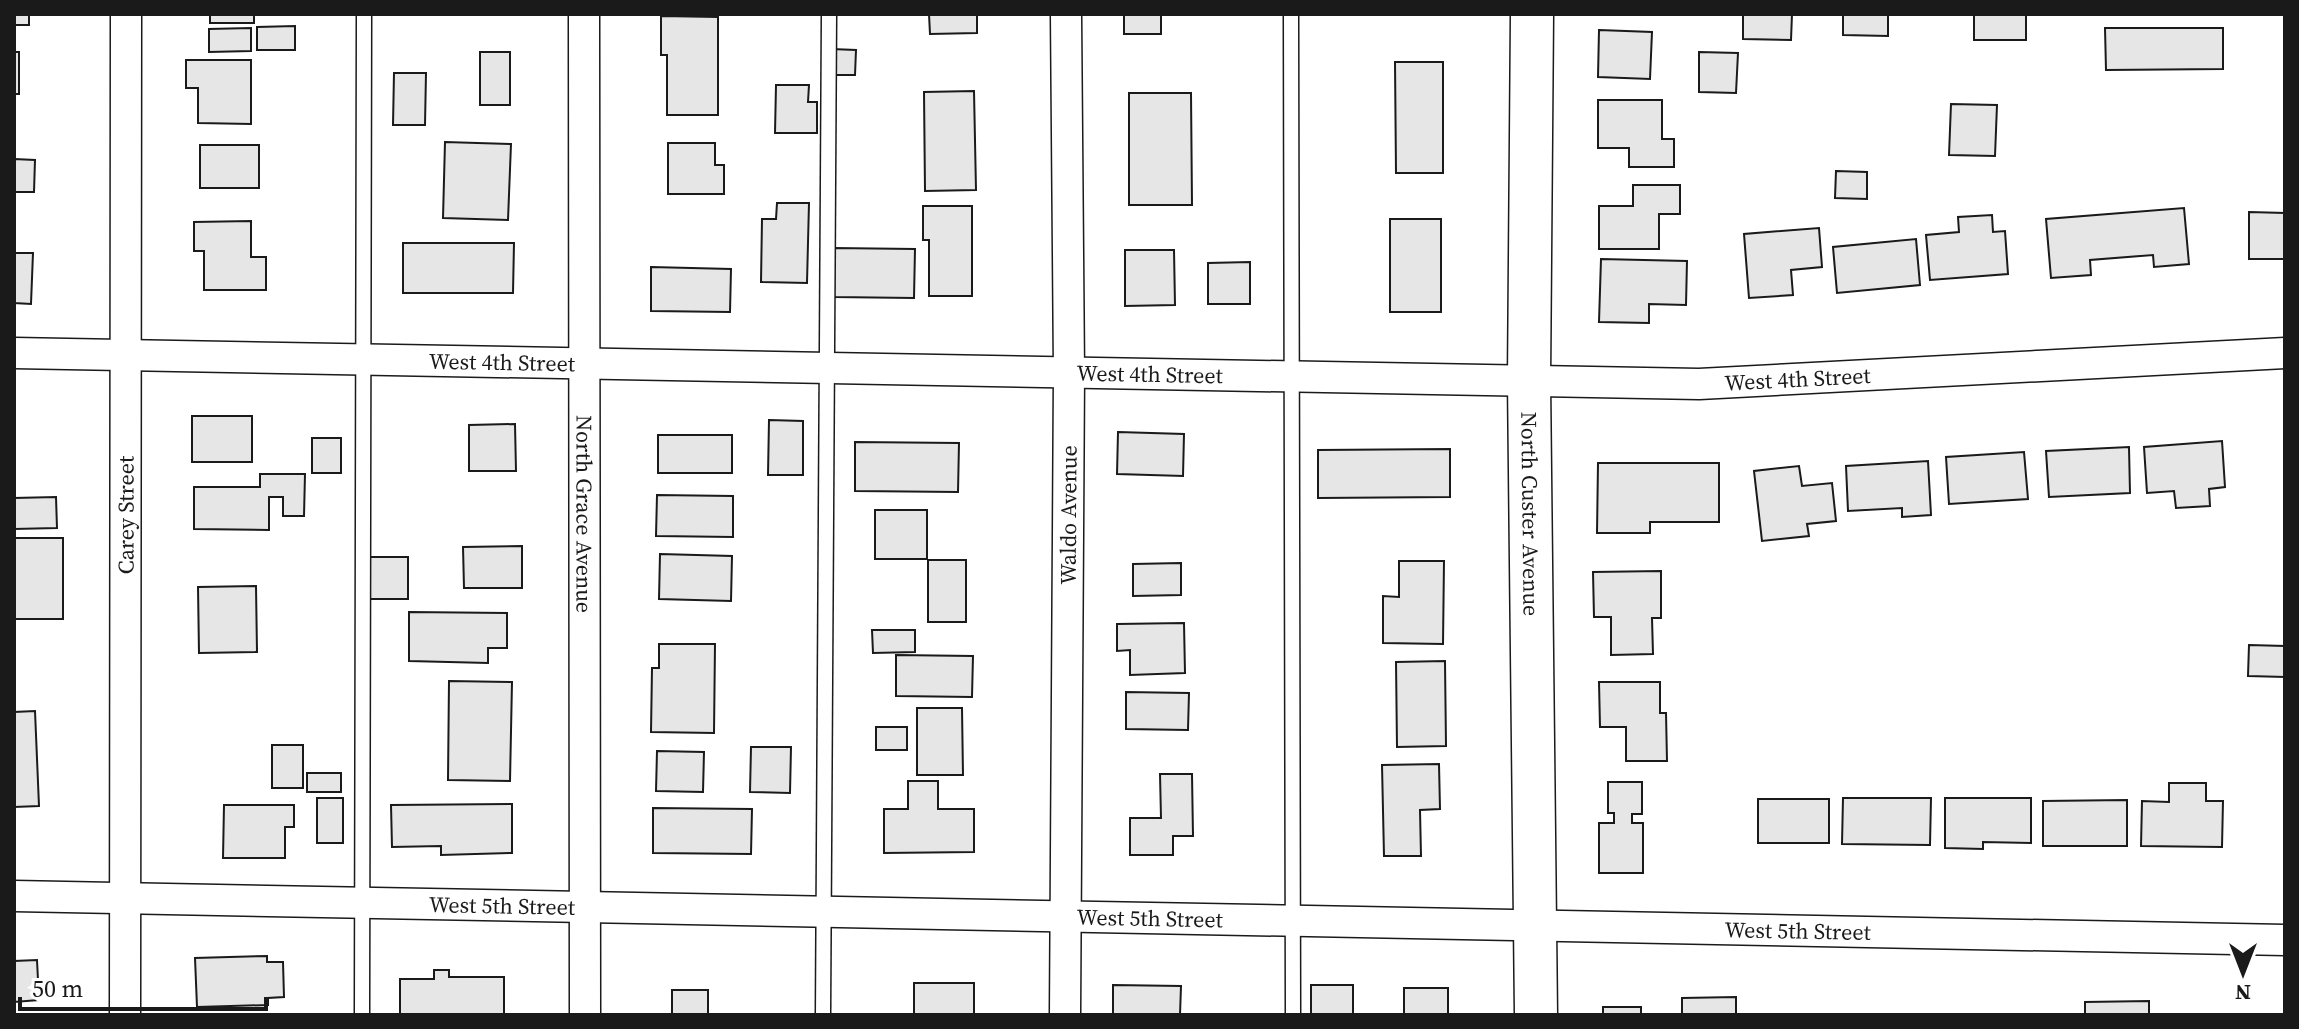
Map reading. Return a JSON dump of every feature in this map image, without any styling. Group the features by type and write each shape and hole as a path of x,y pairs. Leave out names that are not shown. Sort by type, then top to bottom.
{"street":[{"name":"Carey Street","path":"125,1015 126,14"},
{"name":"North Grace Avenue","path":"584,14 585,1015"},
{"name":"Waldo Avenue","path":"1065,1015 1069,373 1066,14"},
{"name":"North Custer Avenue","path":"1532,14 1529,381 1536,1015"},
{"name":"West 4th Street","path":"14,353 363,357 1529,381 1782,382 2176,356 2285,353"},
{"name":"West 5th Street","path":"14,896 2285,940"}],"lane":[{"path":"362,1015 364,14"},
{"path":"823,1015 829,14"},
{"path":"1291,14 1293,1015"}],"building":[{"path":"14,14 29,14 29,25 14,25"},
{"path":"210,14 254,14 254,23 210,23"},
{"path":"929,14 977,14 977,33 930,34"},
{"path":"1124,14 1161,14 1161,34 1124,34"},
{"path":"1743,14 1792,14 1791,40 1743,39"},
{"path":"1843,14 1888,14 1888,36 1843,35"},
{"path":"1974,14 2026,14 2026,40 1974,40"},
{"path":"661,16 718,17 718,115 667,115 667,55 661,55"},
{"path":"295,26 295,50 257,50 257,27"},
{"path":"251,28 251,51 209,52 209,29"},
{"path":"2105,28 2223,28 2223,69 2106,70"},
{"path":"1599,30 1652,32 1650,79 1598,77"},
{"path":"831,49 856,50 855,75 830,75"},
{"path":"14,52 19,52 19,94 14,94"},
{"path":"480,52 510,52 510,105 480,105"},
{"path":"1699,52 1738,53 1736,93 1699,92"},
{"path":"186,60 251,60 251,124 198,123 198,88 186,88"},
{"path":"1395,62 1443,62 1443,173 1396,173"},
{"path":"394,73 426,73 425,125 393,125"},
{"path":"776,85 809,85 808,102 817,102 817,133 775,133"},
{"path":"974,91 976,190 925,191 924,92"},
{"path":"1129,93 1191,93 1192,205 1129,205"},
{"path":"1598,100 1662,100 1662,139 1674,139 1674,167 1629,167 1629,148 1598,148"},
{"path":"1951,104 1997,105 1995,156 1949,155"},
{"path":"445,142 511,144 508,220 443,218"},
{"path":"668,143 715,143 715,165 724,165 724,194 668,194"},
{"path":"200,145 259,145 259,188 200,188"},
{"path":"14,159 35,160 34,192 14,192"},
{"path":"1836,171 1867,172 1867,199 1835,198"},
{"path":"1633,185 1680,185 1680,214 1659,214 1659,249 1599,249 1599,206 1633,206"},
{"path":"777,203 809,203 807,283 761,282 762,219 776,219"},
{"path":"923,206 972,206 972,296 929,296 929,240 923,240"},
{"path":"2184,208 2189,264 2154,267 2153,255 2090,260 2091,275 2051,278 2046,219"},
{"path":"2249,212 2285,213 2285,259 2249,259"},
{"path":"1992,215 1993,232 2005,231 2008,274 1930,280 1926,235 1959,232 1958,217"},
{"path":"1390,219 1441,219 1441,312 1390,312"},
{"path":"251,221 251,257 266,257 266,290 204,290 204,251 194,251 194,222"},
{"path":"1819,228 1822,267 1791,270 1793,295 1749,298 1744,234"},
{"path":"1916,239 1920,285 1837,293 1833,247"},
{"path":"403,243 514,243 513,293 403,293"},
{"path":"833,248 915,249 914,298 833,297"},
{"path":"1125,250 1174,250 1175,305 1125,306"},
{"path":"14,253 33,253 31,304 14,303"},
{"path":"1601,259 1687,261 1686,305 1649,304 1649,323 1599,322"},
{"path":"1250,262 1250,304 1208,304 1208,263"},
{"path":"651,267 731,269 730,312 651,311"},
{"path":"192,416 252,416 252,462 192,462"},
{"path":"769,420 803,421 803,475 768,475"},
{"path":"515,424 516,471 469,471 469,425"},
{"path":"1118,432 1184,434 1183,476 1117,474"},
{"path":"658,435 732,435 732,473 658,473"},
{"path":"312,438 341,438 341,473 312,473"},
{"path":"2222,441 2225,487 2209,489 2210,506 2176,508 2174,491 2147,493 2144,447"},
{"path":"855,442 959,443 958,492 855,491"},
{"path":"2129,447 2130,493 2049,497 2046,451"},
{"path":"1450,449 1450,497 1318,498 1318,450"},
{"path":"2024,452 2028,499 1949,504 1946,457"},
{"path":"1928,461 1931,515 1902,517 1902,508 1848,511 1846,466"},
{"path":"1598,463 1719,463 1719,522 1650,522 1650,533 1597,533"},
{"path":"1799,466 1802,486 1832,483 1836,521 1807,524 1809,536 1762,541 1754,471"},
{"path":"260,474 305,474 304,516 283,516 283,497 269,497 269,530 194,529 194,487 260,487"},
{"path":"657,495 733,496 733,537 656,536"},
{"path":"56,497 57,528 14,529 14,498"},
{"path":"875,510 927,510 927,559 875,559"},
{"path":"14,538 63,538 63,619 14,619"},
{"path":"522,546 522,588 464,588 463,547"},
{"path":"660,554 732,556 731,601 659,599"},
{"path":"368,557 408,557 408,599 367,599"},
{"path":"928,560 966,560 966,622 928,622"},
{"path":"1399,561 1444,561 1443,644 1383,643 1383,596 1399,597"},
{"path":"1181,563 1181,595 1133,596 1133,564"},
{"path":"1661,571 1661,618 1652,618 1653,654 1611,655 1611,617 1594,617 1593,572"},
{"path":"256,586 257,652 199,653 198,587"},
{"path":"409,612 507,613 507,648 488,648 488,663 409,661"},
{"path":"1184,623 1185,673 1130,675 1130,650 1117,651 1117,624"},
{"path":"872,630 915,630 915,652 873,653"},
{"path":"659,644 715,644 714,733 651,732 652,668 659,668"},
{"path":"2249,645 2285,646 2285,677 2248,676"},
{"path":"896,655 973,656 972,697 896,696"},
{"path":"1445,661 1446,746 1397,747 1396,662"},
{"path":"449,681 512,682 510,781 448,780"},
{"path":"1599,682 1660,682 1660,713 1666,713 1667,761 1626,761 1626,727 1600,727"},
{"path":"1126,692 1189,693 1188,730 1126,729"},
{"path":"917,708 962,708 963,775 917,775"},
{"path":"35,711 39,806 14,807 14,712"},
{"path":"876,727 907,727 907,750 876,750"},
{"path":"272,745 303,745 303,788 272,788"},
{"path":"751,747 791,747 790,793 750,792"},
{"path":"657,751 704,752 703,792 656,791"},
{"path":"1439,764 1440,809 1420,810 1421,856 1384,856 1382,765"},
{"path":"307,773 341,773 341,792 307,792"},
{"path":"1160,774 1192,774 1193,836 1173,836 1173,855 1130,855 1130,818 1161,818"},
{"path":"908,781 938,781 938,809 974,809 974,852 884,853 884,809 908,809"},
{"path":"1608,782 1642,782 1642,814 1632,814 1632,823 1643,823 1643,873 1599,873 1599,823 1614,823 1614,813 1608,813"},
{"path":"2169,783 2206,783 2206,801 2223,801 2222,847 2141,846 2142,801 2169,802"},
{"path":"317,798 343,798 343,843 317,843"},
{"path":"1843,798 1931,798 1930,845 1842,844"},
{"path":"1945,798 2031,798 2031,843 1983,842 1983,849 1945,848"},
{"path":"1758,799 1829,799 1829,843 1758,843"},
{"path":"2127,800 2127,846 2043,846 2043,801"},
{"path":"512,804 512,853 441,855 441,846 392,847 391,805"},
{"path":"224,805 294,805 294,827 285,827 285,858 223,858"},
{"path":"653,808 752,809 751,854 653,853"},
{"path":"267,956 267,962 283,962 284,997 268,998 268,1005 197,1007 195,958"},
{"path":"37,960 39,1000 14,1002 14,961"},
{"path":"434,970 449,970 449,977 504,977 504,1015 400,1015 400,979 434,979"},
{"path":"914,983 974,983 974,1015 914,1015"},
{"path":"1113,985 1181,986 1180,1015 1113,1015"},
{"path":"1311,985 1353,985 1353,1015 1311,1015"},
{"path":"1404,988 1448,988 1448,1015 1404,1015"},
{"path":"672,990 708,990 708,1015 672,1015"},
{"path":"1736,997 1736,1015 1682,1015 1682,998"},
{"path":"2149,1001 2149,1015 2085,1015 2085,1002"},
{"path":"1603,1007 1641,1007 1641,1015 1603,1015"}]}
